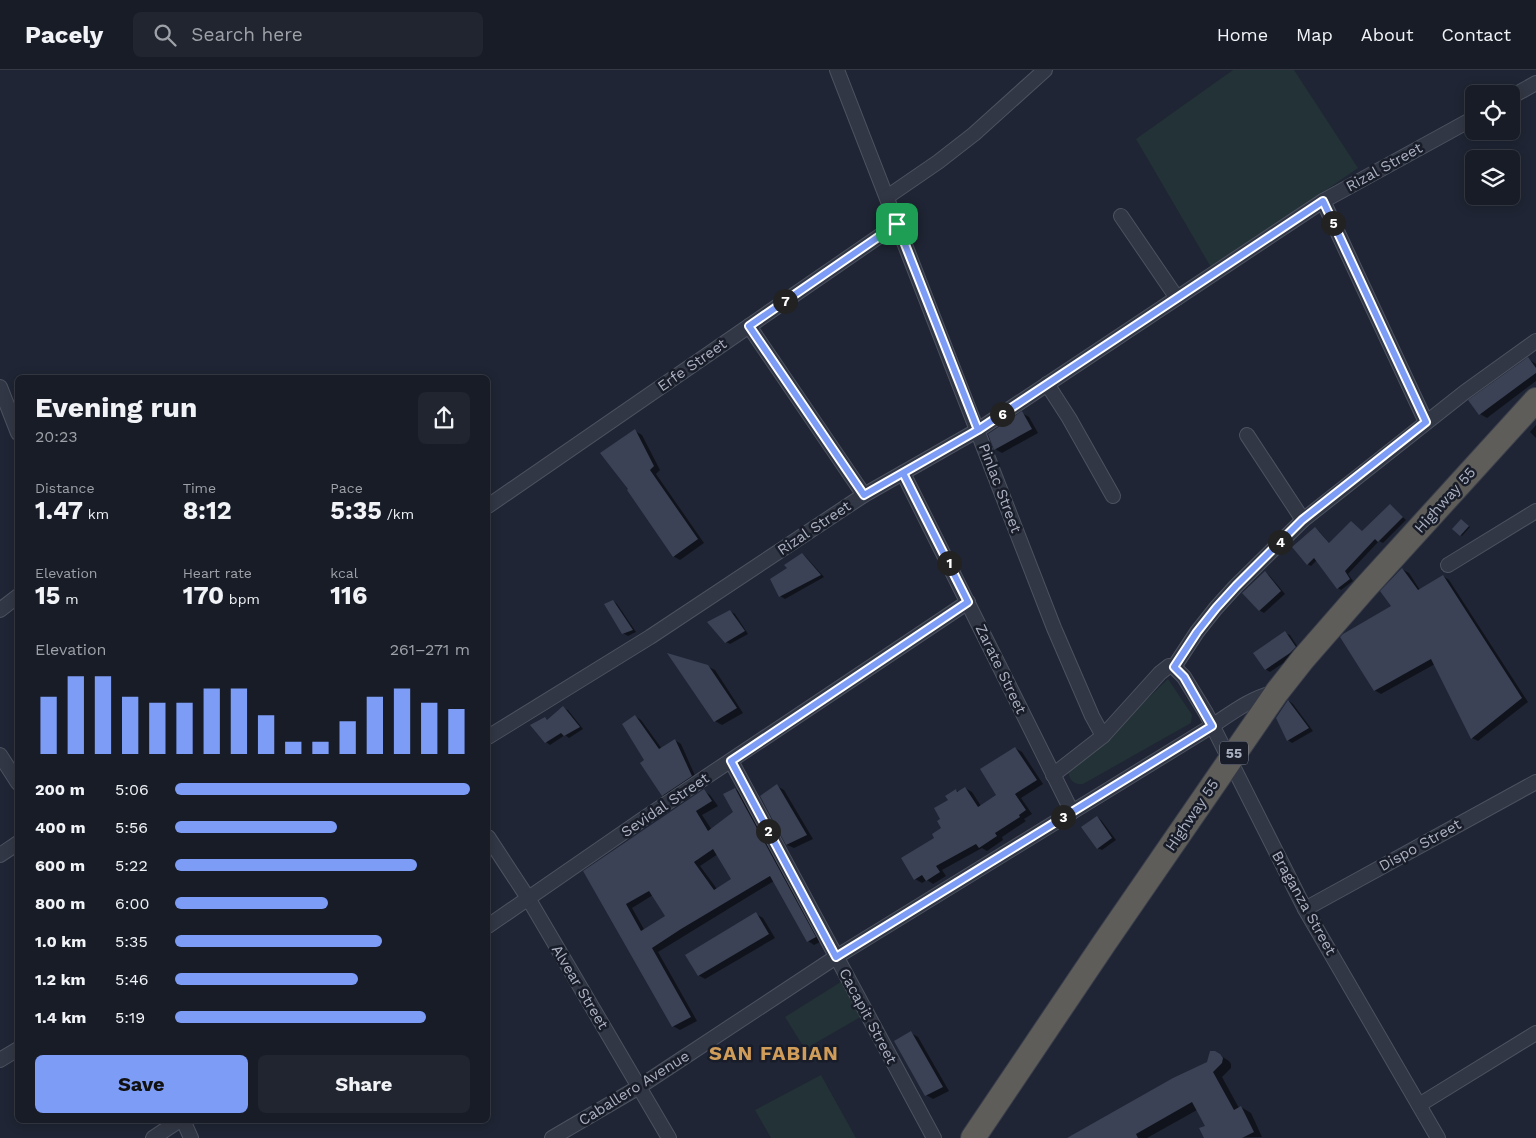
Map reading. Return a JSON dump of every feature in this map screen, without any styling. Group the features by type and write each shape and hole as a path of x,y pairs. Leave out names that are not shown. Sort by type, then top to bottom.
{"highway":[{"name":"Highway 55","path":"973,1138 1104,942 1277,692 1302,660 1365,588 1536,400"}],"street":[{"name":"Pinlac Street","path":"837,70 1054,628 1092,716 1103,736"},
{"path":"886,197 938,162 974,134 1045,70"},
{"path":"1520,92 1536,84"},
{"name":"Rizal Street","path":"490,737 650,637 864,495 978,430 1323,201 1465,123"},
{"path":"1323,201 1426,422"},
{"path":"1121,216 1177,298"},
{"name":"Erfe Street","path":"490,505 897,224"},
{"path":"749,326 864,495"},
{"path":"1053,775 1103,736 1160,673 1169,666 1174,667 1197,632 1216,608 1302,520 1426,422 1536,341"},
{"path":"1047,384 1069,418 1113,496"},
{"path":"0,387 15,425"},
{"path":"1247,435 1302,520"},
{"name":"Zarate Street","path":"903,473 1072,812"},
{"path":"1448,565 1536,512"},
{"path":"0,610 15,598"},
{"name":"Sevidal Street","path":"490,925 643,818 968,602"},
{"name":"Braganza Street","path":"1174,667 1188,684 1212,726 1304,909 1438,1138"},
{"name":"Caballero Avenue","path":"552,1138 639,1087 836,957 1256,698 1277,692"},
{"path":"0,755 15,779"},
{"name":"Cacapit Street","path":"731,761 934,1138"},
{"name":"Dispo Street","path":"1304,909 1536,782"},
{"name":"Alvear Street","path":"490,840 528,898 669,1138"},
{"path":"0,855 15,845"},
{"path":"1419,1105 1536,1033"},
{"path":"0,1060 15,1051"},
{"path":"153,1138 176,1123"},
{"path":"183,1123 191,1138"}],"shaded area":[{"path":"1233,70 1294,70 1358,168 1212,269 1136,139"},
{"path":"1168,679 1192,715 1191,723 1083,784 1074,782 1069,775 1069,768 1102,743"},
{"path":"844,980 864,1015 805,1049 785,1017"},
{"path":"821,1075 856,1138 771,1138 755,1110"}],"building":[{"path":"1528,357 1536,368 1536,373 1479,415 1468,400"},
{"path":"1022,411 1032,429 994,450 988,434"},
{"path":"635,429 654,466 650,470 698,539 673,557 628,489 600,453"},
{"path":"1390,504 1403,517 1378,542 1375,539 1345,571 1350,579 1337,589 1314,558 1307,565 1292,547 1315,527 1329,543 1351,521 1362,531"},
{"path":"1461,519 1469,526 1460,536 1452,529"},
{"path":"802,553 821,575 779,597 770,579 787,568 784,565"},
{"path":"1402,568 1418,590 1443,575 1522,698 1471,739 1431,659 1374,691 1340,637 1391,606 1380,591"},
{"path":"1265,571 1281,591 1259,611 1242,593"},
{"path":"613,600 633,630 622,634 604,604"},
{"path":"730,610 745,631 725,643 707,622"},
{"path":"1285,631 1296,647 1265,670 1253,653"},
{"path":"667,653 708,665 737,708 714,722"},
{"path":"1288,700 1309,728 1287,741 1276,718"},
{"path":"563,706 580,727 564,736 561,733 545,743 530,725 545,717 547,720"},
{"path":"635,715 659,749 675,739 692,776 662,796 640,763 644,760 622,724"},
{"path":"1015,747 1037,780 1015,794 1026,810 1019,815 1020,817 995,833 997,836 979,848 976,844 936,866 940,872 926,881 922,875 914,880 901,858 934,838 932,834 941,828 937,821 940,819 934,808 948,800 945,796 956,789 957,792 965,787 978,807 996,795 980,769"},
{"path":"777,784 807,835 786,845 760,796"},
{"path":"735,788 816,937 807,942 770,876 681,929 652,948 691,1017 672,1027 583,871 704,789 712,801 696,811 708,831 733,812 723,794","holes":["713,849 731,879 714,890 694,862","649,891 665,916 641,931 626,904"]},
{"path":"1097,816 1112,838 1097,849 1081,827"},
{"path":"756,912 769,934 698,976 685,955"},
{"path":"911,1031 943,1087 925,1096 894,1041"},
{"path":"1210,1051 1215,1051 1223,1058 1222,1063 1213,1072 1234,1110 1241,1106 1254,1132 1242,1138 1204,1138 1199,1128 1205,1126 1192,1102 1136,1134 1138,1138 1067,1138 1173,1078 1207,1062"}],"district":[{"name":"SAN FABIAN","path":"774,1053"}],"route":[{"path":"897,224 749,326 864,495 978,430 1323,201 1426,422 1302,520 1236,586 1197,632 1174,667 1184,677 1212,726 836,957 731,761 968,602 903,473 978,430 897,224"}]}
